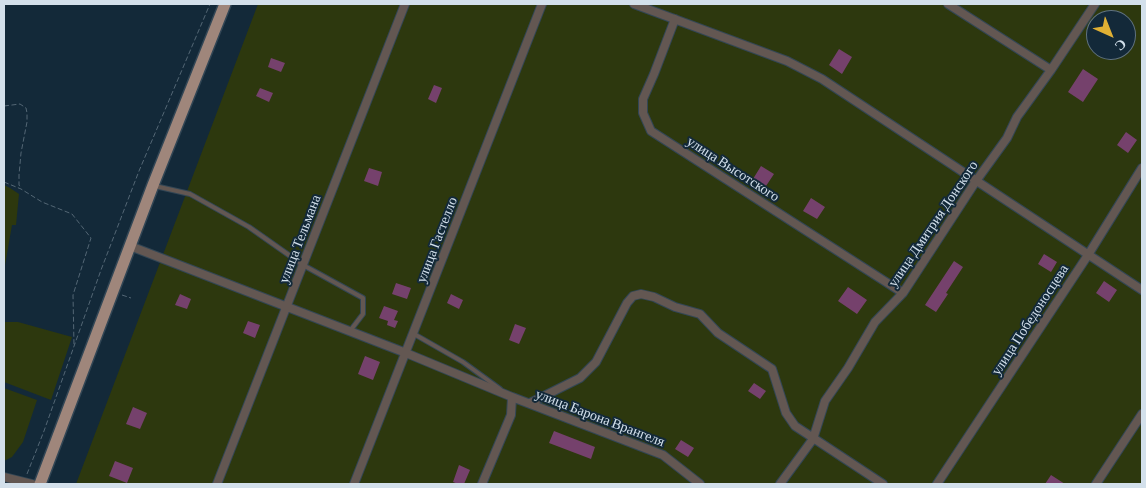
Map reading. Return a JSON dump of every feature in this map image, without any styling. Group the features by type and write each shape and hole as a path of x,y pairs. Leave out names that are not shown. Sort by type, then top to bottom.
{"main road":[{"path":"40,484 153,185 225,4"}],"street":[{"name":"улица Тельмана","path":"218,484 405,4"},
{"name":"улица Гастелло","path":"354,484 542,4"},
{"path":"634,4 787,61 822,79 1142,290"},
{"path":"948,4 1051,70"},
{"name":"улица Дмитрия Донского","path":"780,484 813,439 825,401 848,368 875,322 903,293 976,181 1007,138 1017,117 1095,4"},
{"name":"улица Высотского","path":"675,19 643,99 644,113 651,131 903,293"},
{"name":"улица Победоносцева","path":"937,484 1088,255 1142,168"},
{"name":"улица Барона Врангеля","path":"130,246 406,353 512,397 663,454 700,484"},
{"path":"530,403 580,378 596,362 627,303 633,296 641,294 654,297 675,308 700,314 718,333 772,369 786,414 795,426 883,484"},
{"path":"482,484 511,414 512,397"},
{"path":"1096,484 1142,414"},
{"path":"4,477 28,483"}],"lane":[{"path":"153,185 190,194 250,227 303,265 363,298 364,314 350,332"},
{"path":"414,334 463,362 512,397"}],"path":[{"path":"28,483 74,346 139,171 210,4"},
{"path":"4,106 20,104 26,108 27,113 19,175 21,189"},
{"path":"4,182 21,189 42,202 72,214 91,238 73,295 74,346"}],"green space":[{"path":"258,4 1142,4 1142,484 76,484"},
{"path":"4,185 19,194 16,225 12,225 4,271"},
{"path":"4,322 18,322 72,337 51,400 4,382"},
{"path":"4,388 37,400 23,442 12,457 4,461"}],"building":[{"path":"839,49 852,57 842,74 829,65"},
{"path":"271,58 285,63 281,72 268,67"},
{"path":"1083,69 1098,79 1083,102 1068,92"},
{"path":"434,85 442,88 436,103 428,99"},
{"path":"260,88 273,93 269,102 256,96"},
{"path":"1126,132 1137,140 1128,153 1117,145"},
{"path":"761,166 774,174 766,186 753,179"},
{"path":"369,168 382,172 378,186 364,181"},
{"path":"811,198 825,207 817,219 803,211"},
{"path":"1044,254 1057,262 1051,272 1038,264"},
{"path":"954,261 963,267 936,312 925,305"},
{"path":"1104,281 1117,290 1109,302 1096,293"},
{"path":"396,283 411,288 407,299 392,294"},
{"path":"848,287 867,300 857,314 838,301"},
{"path":"180,294 191,299 187,309 175,305"},
{"path":"451,294 463,300 459,309 447,303"},
{"path":"384,306 398,311 394,320 398,321 395,328 387,325 388,321 379,318"},
{"path":"248,321 260,325 255,338 243,333"},
{"path":"515,324 526,328 519,344 509,340"},
{"path":"365,356 380,362 373,380 358,374"},
{"path":"754,383 766,391 760,399 748,391"},
{"path":"133,407 147,413 140,429 126,424"},
{"path":"554,431 595,447 591,459 549,443"},
{"path":"681,440 694,448 688,457 675,449"},
{"path":"115,461 133,468 127,483 109,476"},
{"path":"459,465 470,470 464,484 453,482"},
{"path":"1051,475 1065,484 1045,484"}]}
